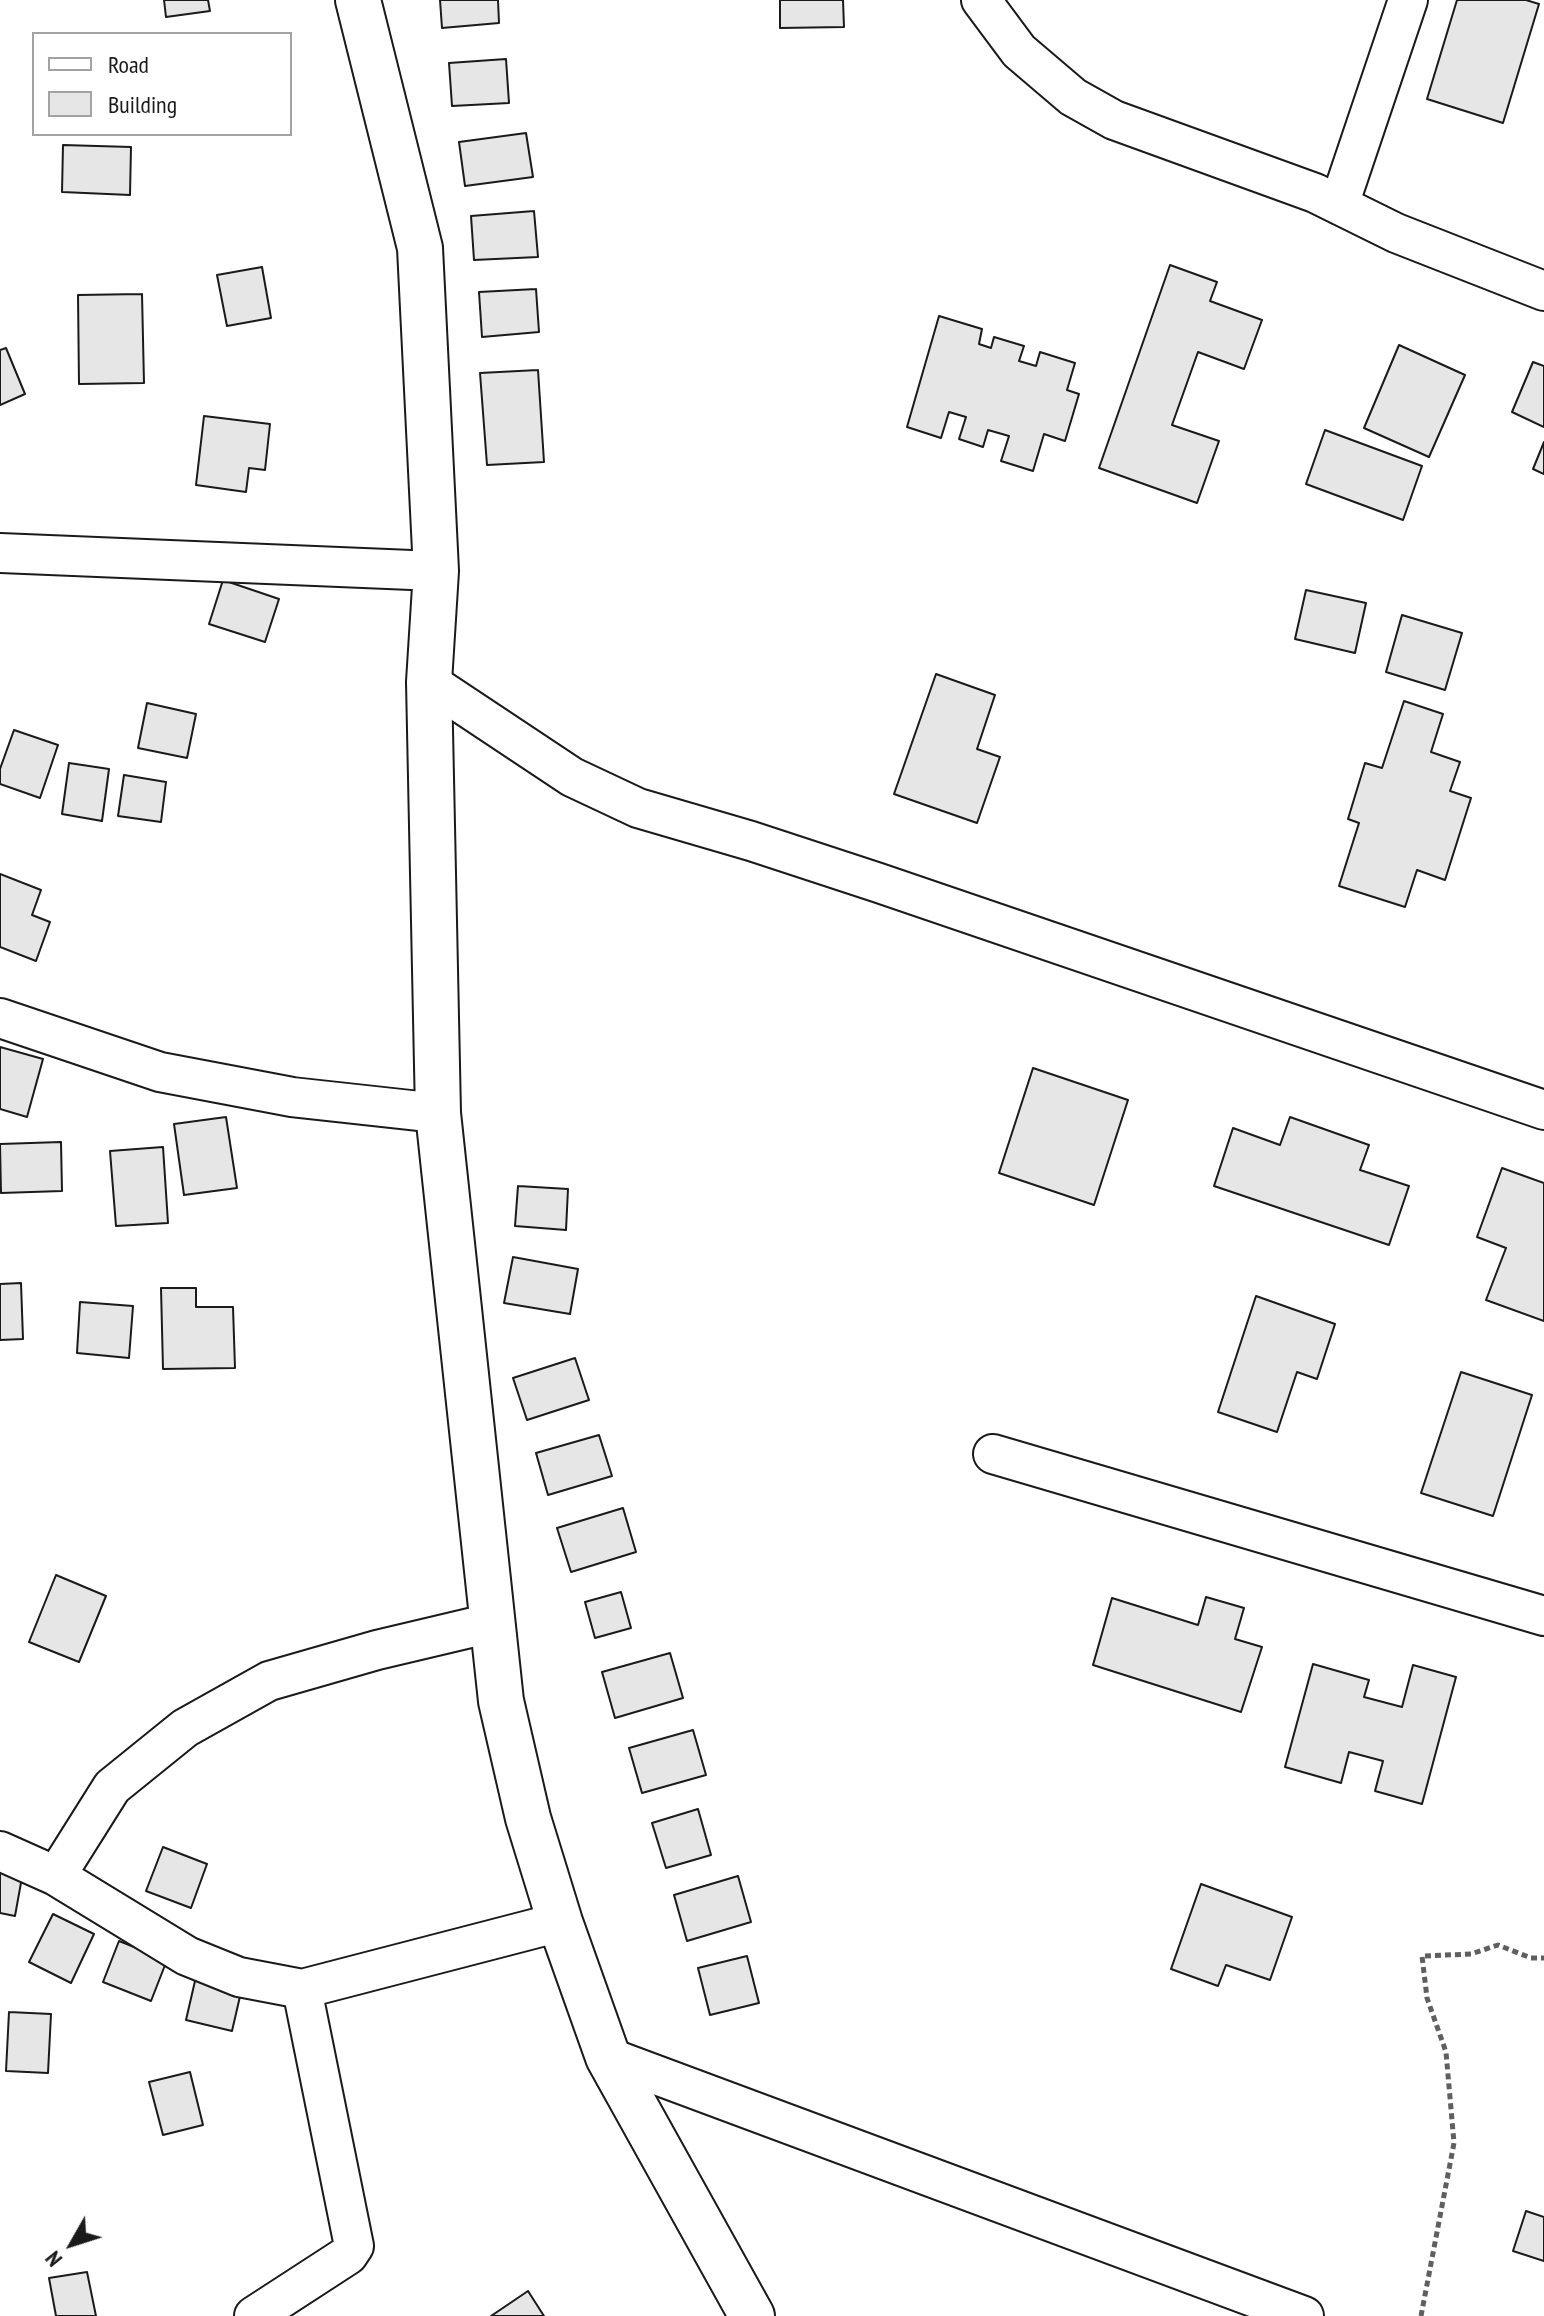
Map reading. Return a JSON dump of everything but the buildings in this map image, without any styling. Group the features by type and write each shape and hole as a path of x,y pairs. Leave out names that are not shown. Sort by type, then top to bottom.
{"street":[{"path":"358,0 420,248 436,571 429,682 438,1113 501,1701 528,1818 560,1922 608,2057 752,2316"},
{"path":"981,0 1019,51 1073,97 1114,120 1315,193 1396,233 1544,291"},
{"path":"1339,205 1408,0"},
{"path":"0,553 436,571"},
{"path":"429,682 572,777 638,808 894,888 1544,1110"},
{"path":"0,1018 160,1072 292,1097 438,1113"},
{"path":"993,1454 1544,1616"},
{"path":"56,1876 112,1787 185,1728 269,1681 377,1650 491,1623"},
{"path":"0,1851 56,1876 187,1956 239,1977 302,1989 560,1922"},
{"path":"254,2316 348,2255 354,2246 302,1989"},
{"path":"608,2057 1304,2316"}],"path":[{"path":"1421,2316 1454,2143 1446,2052 1427,1998 1422,1956 1471,1954 1498,1945 1531,1958 1544,1958"}]}
